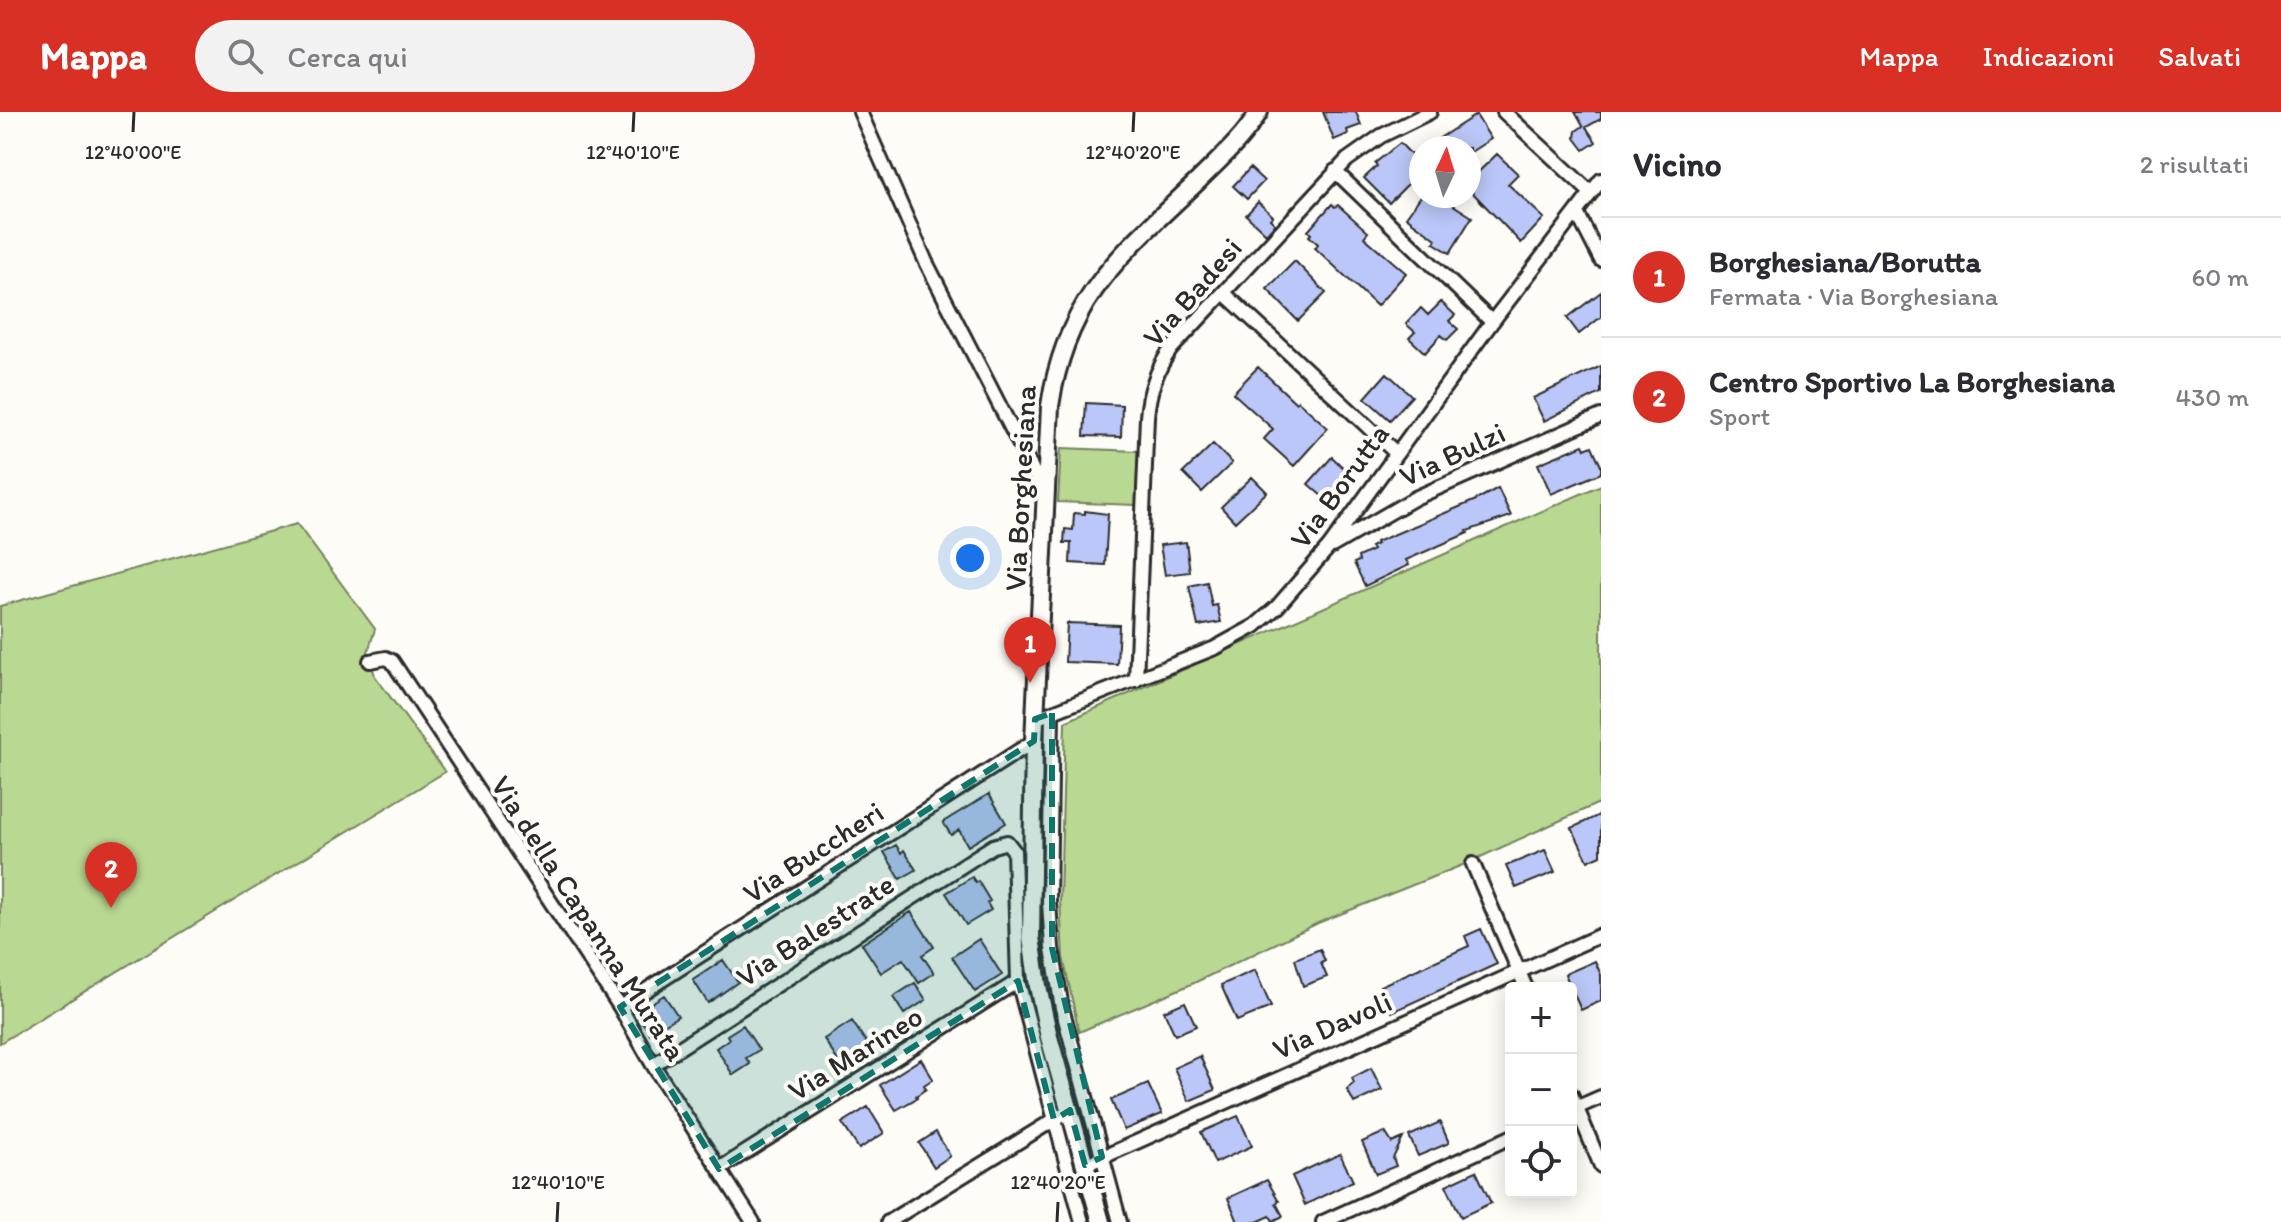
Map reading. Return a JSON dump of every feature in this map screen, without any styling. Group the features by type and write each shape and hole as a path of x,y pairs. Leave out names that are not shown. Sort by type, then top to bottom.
{"street":[{"path":"860,112 926,262 1045,495"},
{"name":"Via Borghesiana","path":"1101,1222 1043,1013 1031,937 1034,741 1046,441 1053,383 1059,358 1080,308 1113,264 1234,145 1259,112"},
{"name":"Via Badesi","path":"1136,680 1147,417 1150,394 1159,368 1171,349 1335,171 1369,143 1430,112"},
{"path":"1504,112 1591,193"},
{"path":"1335,171 1492,322"},
{"name":"Via Borutta","path":"1035,719 1215,648 1255,626 1285,599 1329,547 1492,322 1601,180"},
{"path":"1577,213 1601,260"},
{"path":"1224,293 1396,453"},
{"name":"Via Bulzi","path":"1329,547 1415,498 1601,416"},
{"name":"Via della Capanna Murata","path":"370,661 386,658 392,661 620,1007 653,1065 753,1222"},
{"path":"1052,713 1049,902 1052,948 1062,1008 1120,1222"},
{"name":"Via Buccheri","path":"620,1007 1034,741"},
{"name":"Via Balestrate","path":"653,1065 993,846 1007,842 1014,851 1018,981"},
{"path":"1473,864 1523,982"},
{"name":"Via Davoli","path":"1085,1165 1601,935"},
{"path":"1018,981 1082,1222"},
{"name":"Via Marineo","path":"719,1169 1018,981"},
{"path":"1043,1013 1062,1008"},
{"path":"1577,1108 1601,1097"},
{"path":"888,1222 1070,1110"},
{"path":"1577,1115 1601,1166"},
{"path":"1323,1222 1505,1140"}],"highlighted area":[{"path":"1052,713 1052,948 1102,1157 1085,1165 1070,1110 1054,1120 1018,981 719,1169 620,1007 1034,741 1035,719"}],"green space":[{"path":"1061,448 1138,451 1136,505 1058,502"},
{"path":"1601,485 1601,802 1465,864 1318,923 1194,983 1079,1032 1063,957 1060,900 1065,722"},
{"path":"297,524 375,629 368,652 375,676 445,772 0,1043 0,606"}],"building":[{"path":"1323,112 1356,112 1361,125 1347,130 1348,134 1334,140"},
{"path":"1575,112 1601,112 1601,119 1586,127 1596,142 1584,150 1575,138 1576,131 1583,126"},
{"path":"1476,115 1491,139 1481,145 1481,136 1443,136"},
{"path":"1400,143 1409,152 1409,183 1389,203 1364,178 1377,166 1375,163"},
{"path":"1497,154 1518,174 1508,184 1544,218 1521,243 1481,201 1481,169"},
{"path":"1250,168 1264,181 1247,199 1233,186"},
{"path":"1258,202 1273,216 1270,219 1275,224 1266,234 1246,215"},
{"path":"1332,204 1335,207 1338,205 1368,232 1364,237 1406,273 1377,306 1315,248 1318,244 1309,236 1308,231"},
{"path":"1412,208 1458,208 1472,217 1450,253 1406,217"},
{"path":"1295,261 1326,293 1298,321 1267,289"},
{"path":"1601,292 1601,317 1579,334 1567,318"},
{"path":"1441,302 1455,315 1449,321 1458,329 1447,340 1441,335 1425,353 1409,338 1415,332 1406,324 1421,308 1428,315"},
{"path":"1601,366 1601,393 1544,421 1533,398"},
{"path":"1258,367 1328,428 1294,466 1264,439 1273,429 1233,393"},
{"path":"1387,373 1412,396 1390,420 1365,398"},
{"path":"1086,403 1122,405 1121,437 1084,436"},
{"path":"1213,444 1232,463 1202,492 1183,473"},
{"path":"1583,445 1585,449 1592,446 1601,473 1551,494 1538,464"},
{"path":"1332,457 1351,475 1346,480 1350,483 1331,504 1308,484"},
{"path":"1252,477 1267,492 1235,522 1221,507"},
{"path":"1498,488 1511,516 1467,531 1406,560 1409,565 1365,586 1354,563 1359,561 1358,557 1373,550 1371,547 1376,542"},
{"path":"1085,511 1108,514 1105,565 1070,563 1071,543 1064,543 1065,529 1073,530 1074,513 1085,514"},
{"path":"1186,542 1190,572 1165,575 1160,545"},
{"path":"1207,582 1212,606 1217,605 1221,622 1198,626 1189,586"},
{"path":"1067,623 1119,625 1117,664 1065,662"},
{"path":"989,794 1006,823 968,846 959,830 951,835 943,822"},
{"path":"1601,814 1601,855 1588,861 1572,828"},
{"path":"896,845 901,853 904,850 916,870 900,879 884,852"},
{"path":"1545,850 1555,872 1516,888 1506,866"},
{"path":"972,877 990,901 987,903 991,910 966,925 946,893"},
{"path":"911,912 934,947 922,955 934,973 919,983 903,959 881,973 862,944"},
{"path":"1481,929 1497,964 1392,1012 1380,986 1469,946 1465,936"},
{"path":"979,939 1002,975 975,992 952,957"},
{"path":"1320,949 1325,961 1321,963 1327,977 1303,986 1295,959"},
{"path":"723,960 738,982 708,1003 693,980"},
{"path":"1595,961 1601,975 1601,1001 1581,1010 1577,1001 1577,982 1569,982 1565,974"},
{"path":"1255,970 1271,1007 1237,1021 1221,985"},
{"path":"915,983 926,1000 904,1014 893,997"},
{"path":"664,995 678,1016 650,1034 636,1013"},
{"path":"1185,1002 1196,1026 1175,1035 1164,1011"},
{"path":"852,1021 868,1045 841,1066 824,1039"},
{"path":"743,1025 759,1050 746,1058 750,1064 733,1075 716,1048 729,1039 727,1035"},
{"path":"1200,1056 1215,1090 1189,1101 1174,1068"},
{"path":"921,1059 933,1079 924,1085 926,1089 917,1098 896,1110 880,1085"},
{"path":"1371,1068 1382,1090 1354,1103 1347,1089 1354,1083 1352,1078"},
{"path":"1148,1084 1162,1114 1124,1130 1111,1100"},
{"path":"868,1107 884,1133 859,1149 842,1123"},
{"path":"1238,1116 1252,1146 1215,1163 1201,1132"},
{"path":"1440,1122 1449,1143 1418,1156 1409,1136"},
{"path":"936,1132 950,1156 934,1167 919,1143"},
{"path":"1385,1132 1392,1143 1403,1138 1393,1158 1396,1166 1376,1174 1362,1142"},
{"path":"1340,1154 1353,1181 1305,1205 1292,1176"},
{"path":"1476,1171 1491,1203 1461,1217 1446,1185"},
{"path":"1267,1180 1279,1201 1276,1203 1283,1216 1273,1221 1270,1216 1257,1222 1238,1222 1228,1198"}],"place":[{"name":"Borghesiana/Borutta","path":"1030,683"},
{"name":"Centro Sportivo La Borghesiana","path":"111,908"}]}
